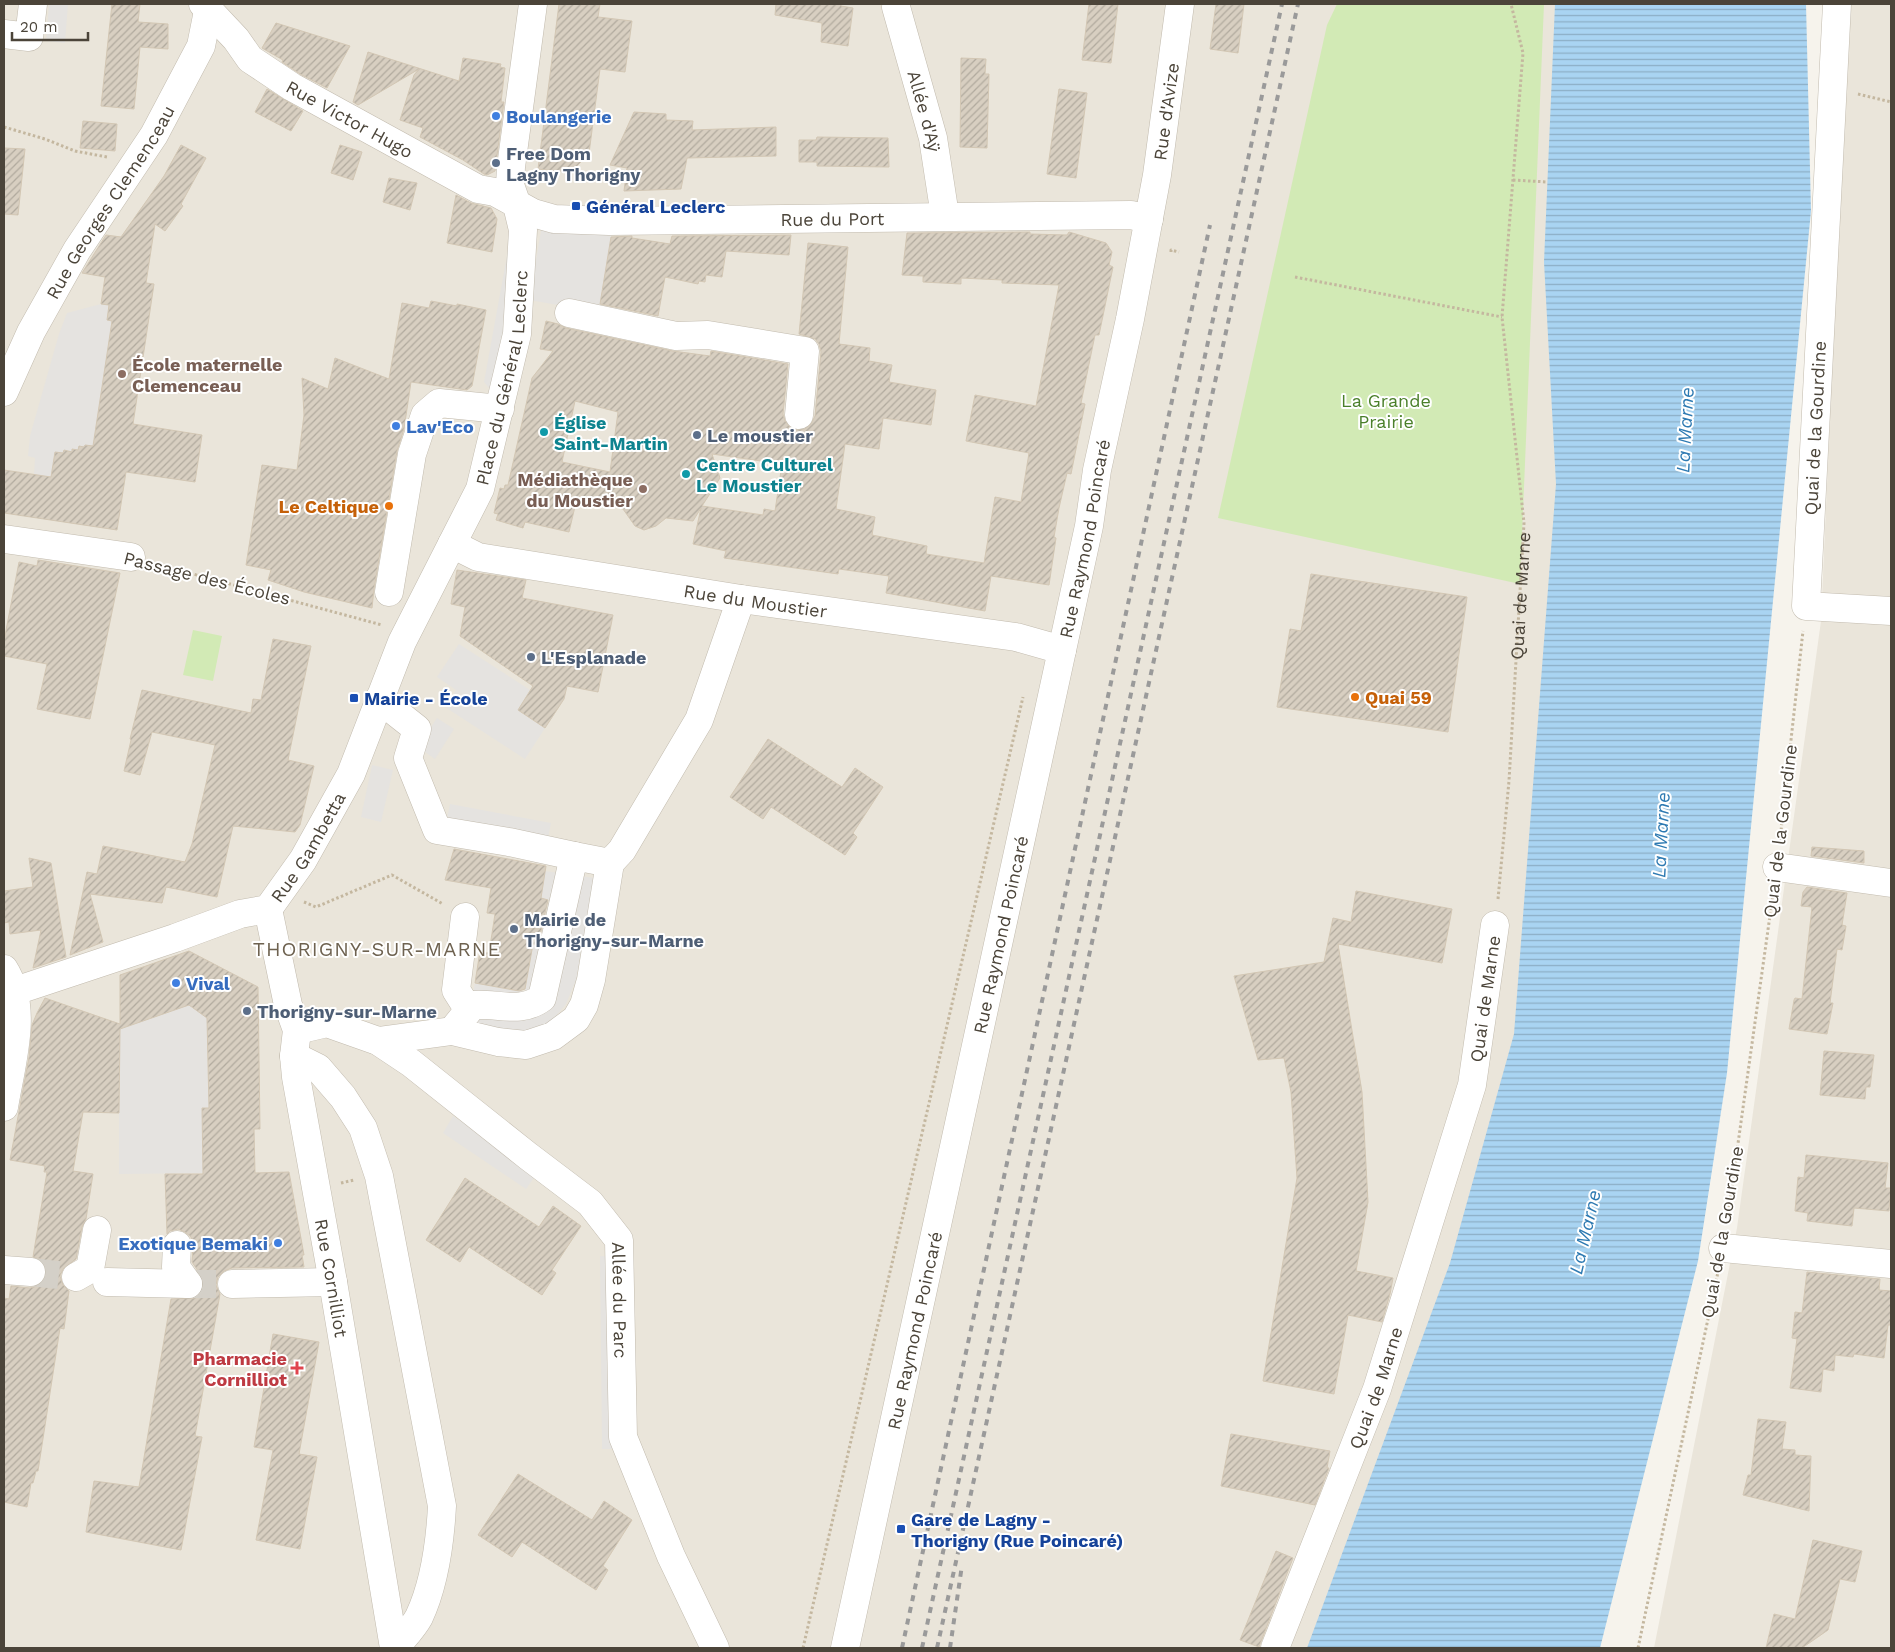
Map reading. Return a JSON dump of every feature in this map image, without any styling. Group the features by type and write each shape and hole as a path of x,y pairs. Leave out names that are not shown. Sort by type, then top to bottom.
{"street":[{"path":"4,34 29,37 33,4"},
{"name":"Place du Général Leclerc","path":"452,544 480,488 517,334 523,230 510,185 533,4"},
{"name":"Rue d'Avize","path":"1149,219 1157,175 1180,4"},
{"name":"Quai de la Gourdine","path":"1806,606 1837,4"},
{"name":"Rue Victor Hugo","path":"205,7 236,39 250,59 292,87 478,189 495,192 517,205"},
{"name":"Rue Georges Clemenceau","path":"4,392 31,332 77,250 137,163 201,46 205,7"},
{"name":"Allée d'Aÿ","path":"896,7 933,138 945,216"},
{"name":"Rue du Port","path":"517,205 533,213 554,219 610,221 1131,215 1149,219"},
{"name":"Rue Raymond Poincaré","path":"845,1648 1089,526 1097,470 1149,219"},
{"path":"569,313 676,336 708,336 805,351 799,415"},
{"path":"388,592 412,454 425,415 439,403 500,409"},
{"name":"Passage des Écoles","path":"4,539 131,557"},
{"name":"Rue du Moustier","path":"452,544 478,557 741,599 1016,637 1062,650"},
{"name":"Rue Gambetta","path":"4,1107 16,1029 9,980 175,938 240,914 268,909 303,860 351,774 406,632 452,544"},
{"path":"460,1020 498,1042 526,1045 553,1036 576,1019 584,1005 591,980 610,863 622,850 699,720 741,599"},
{"path":"1806,606 1891,611"},
{"path":"379,698 417,729 408,758 437,830 509,842 610,863"},
{"path":"378,1041 460,1020 473,1005 487,1004 519,1008 534,1004 542,998 574,856"},
{"path":"1777,867 1891,883"},
{"name":"Rue Cornilliot","path":"268,909 296,1043 296,1077 333,1282 394,1648"},
{"path":"460,1020 456,990 465,917"},
{"name":"Quai de Marne","path":"1275,1648 1377,1389 1472,1085 1496,925"},
{"name":"Allée du Parc","path":"296,1043 327,1023 378,1041 412,1063 590,1203 619,1240 624,1437 671,1556 715,1648"},
{"path":"296,1043 343,1097 363,1128 379,1176 442,1506 441,1535 433,1577 418,1618 394,1648"},
{"path":"97,1230 90,1270 93,1279 175,1282 177,1245"},
{"path":"1723,1248 1891,1264"},
{"path":"4,1270 31,1272"},
{"path":"232,1284 333,1282"}],"path":[{"name":"Quai de Marne","path":"1496,925 1509,781 1524,523 1502,318 1523,54 1511,4"},
{"path":"1833,88 1891,102"},
{"path":"4,127 75,151 137,163"},
{"path":"1513,180 1548,182"},
{"path":"1295,277 1502,318"},
{"name":"Passage des Écoles","path":"131,557 406,632"},
{"name":"Quai de la Gourdine","path":"1638,1648 1723,1248 1777,867 1806,606"},
{"path":"803,1648 1021,700 1027,692"},
{"path":"316,907 392,875 465,917"}],"shaded area":[{"path":"4,4 1710,4 1490,1648 4,1648"},
{"path":"49,4 68,4 65,43 46,41"},
{"path":"1848,4 1891,4 1891,1648 1654,1648 1737,1228 1821,621"},
{"path":"542,225 612,234 599,312 529,300"},
{"path":"508,250 523,264 493,393 484,382"},
{"path":"101,304 109,305 107,320 112,321 93,446 85,445 78,450 72,449 72,452 64,450 63,453 55,452 51,477 34,474 35,458 28,456 30,436 59,334 67,313"},
{"path":"459,644 530,690 518,710 545,728 525,759 445,707 456,690 437,677"},
{"path":"437,718 454,729 435,759 418,747"},
{"path":"372,765 393,770 381,822 361,817"},
{"path":"450,804 551,823 547,843 446,823"},
{"path":"545,871 594,878 576,980 566,1004 546,1024 521,1032 467,1026 475,983 525,992 533,944 545,946 553,901 541,898"},
{"path":"189,1005 211,1021 207,1027 208,1089 214,1089 209,1173 119,1174 119,1029"},
{"path":"453,1116 538,1172 526,1189 443,1133"},
{"path":"600,1256 617,1257 621,1449 602,1449"}],"green space":[{"name":"La Grande Prairie","path":"1337,4 1544,4 1520,584 1218,518 1327,25"},
{"path":"193,630 222,636 213,681 183,675"}],"water":[{"name":"La Marne","path":"1555,4 1806,4 1811,211 1727,1073 1698,1261 1600,1648 1307,1648 1450,1263 1514,1034 1556,484 1544,262"}],"building":[{"path":"112,4 140,4 138,22 168,24 168,49 140,47 134,109 101,106"},
{"path":"559,4 600,4 598,17 632,21 625,72 600,69 588,161 583,160 570,173 538,169"},
{"path":"776,4 841,4 841,6 853,8 848,46 821,42 822,23 775,15"},
{"path":"1089,4 1118,4 1111,63 1082,60"},
{"path":"1216,4 1244,4 1238,53 1210,49"},
{"path":"276,23 350,46 327,88 300,74 282,62 283,60 262,48"},
{"path":"368,52 459,81 463,58 501,64 500,67 505,68 501,102 504,102 495,171 487,175 484,174 463,160 420,137 423,128 400,120 414,75 419,69 358,105 353,102"},
{"path":"961,58 986,59 985,74 989,74 987,148 960,147"},
{"path":"267,89 303,111 291,131 255,112"},
{"path":"1059,89 1087,93 1076,178 1047,174"},
{"path":"634,112 666,114 666,120 693,121 692,130 776,127 776,156 687,158 681,189 624,191 627,168 610,165"},
{"path":"83,121 117,124 115,151 80,148"},
{"path":"817,137 888,138 889,167 817,166 817,162 799,162 799,140 816,140"},
{"name":"École maternelle Clemenceau","path":"181,145 206,158 181,204 183,206 165,231 155,224 146,283 154,284 133,424 202,435 195,482 126,472 117,530 4,513 4,470 51,477 55,452 63,453 64,450 72,452 72,449 78,450 79,446 93,446 112,321 107,320 109,305 101,304 105,277 82,273 106,235 121,237 164,176"},
{"path":"340,145 362,152 353,180 331,173"},
{"path":"4,148 25,149 18,215 4,214"},
{"path":"389,178 417,183 410,210 383,202"},
{"path":"456,195 471,203 491,208 497,219 492,252 447,243"},
{"path":"1030,232 1030,234 1067,235 1069,232 1106,243 1112,252 1109,265 1113,267 1099,335 1095,335 1081,403 1085,404 1071,474 1067,473 1059,508 1049,585 991,576 985,611 886,593 889,576 839,569 838,574 724,558 726,551 693,544 701,508 693,521 666,518 656,526 644,530 635,526 623,509 577,498 569,532 525,522 523,528 496,520 498,514 494,513 500,488 504,489 505,485 508,485 532,378 553,351 540,349 546,321 566,328 673,351 710,356 711,351 788,364 783,414 785,421 790,427 797,430 805,429 811,424 815,416 821,352 819,344 815,339 799,334 808,243 848,247 839,344 870,348 869,361 892,365 889,382 936,390 931,425 883,418 879,449 845,444 836,509 875,517 872,535 927,546 926,554 984,563 995,497 1021,502 1029,453 966,441 975,395 1036,406 1059,285 1002,283 1002,280 961,278 961,284 923,282 923,276 902,275 907,233","holes":["575,401 618,412 610,472 562,462","712,454 782,464 775,511 764,509 763,515 702,506 720,478"]},
{"path":"791,235 789,255 726,251 722,277 706,275 705,282 699,281 698,284 665,277 658,316 600,304 611,237 632,236 632,238 670,244 672,236"},
{"path":"431,301 486,310 472,386 467,390 411,382 404,429 397,451 372,608 304,592 268,580 271,570 246,565 262,465 297,470 304,415 302,378 328,389 335,358 389,379 402,303 429,308"},
{"path":"38,560 120,573 90,719 37,709 47,664 4,656 4,641 19,562 37,566"},
{"path":"457,570 526,580 522,598 613,615 598,692 567,686 564,699 545,728 518,710 533,686 460,636 465,607 451,604"},
{"path":"1311,574 1467,597 1448,732 1277,707 1290,629 1301,631"},
{"path":"273,639 311,646 288,760 314,766 300,825 295,832 233,826 217,897 166,887 162,903 90,894 103,942 70,955 87,872 97,874 103,846 185,862 192,844 215,745 152,732 140,775 124,771 142,690 251,713 253,699 261,700"},
{"path":"768,739 842,787 855,768 883,787 853,833 857,837 845,855 771,807 763,819 730,797"},
{"path":"1812,847 1864,851 1864,863 1811,856"},
{"name":"Mairie de Thorigny-sur-Marne","path":"454,849 546,866 541,898 548,900 538,945 533,944 525,989 519,991 475,983 480,951 489,953 495,914 487,913 491,888 445,880"},
{"path":"29,858 51,863 66,957 33,968 41,930 10,934 9,922 4,923 4,891 33,887"},
{"path":"1807,887 1847,893 1842,925 1846,926 1842,950 1837,949 1830,1003 1833,1003 1827,1034 1789,1029 1794,1000 1795,998 1802,999 1812,907 1801,906 1803,892"},
{"path":"1356,891 1452,909 1442,963 1338,944 1362,1092 1368,1202 1356,1271 1393,1278 1382,1322 1348,1315 1334,1394 1263,1381 1297,1178 1291,1092 1284,1058 1258,1060 1234,976 1324,962 1333,918 1351,922"},
{"path":"189,951 258,987 260,1129 254,1129 255,1173 289,1172 304,1255 302,1255 304,1267 232,1268 224,1271 218,1277 216,1285 220,1294 195,1436 202,1437 181,1550 86,1532 94,1481 139,1487 171,1299 195,1298 201,1293 204,1285 202,1277 192,1262 193,1246 191,1237 178,1229 167,1234 165,1174 203,1174 202,1108 209,1108 207,1018 189,1005 120,1029 119,1113 83,1112 73,1171 93,1174 86,1219 82,1227 76,1259 63,1269 60,1276 63,1285 69,1291 64,1329 60,1328 38,1471 36,1471 33,1483 31,1483 27,1507 4,1502 4,1298 9,1299 11,1286 30,1288 37,1286 44,1281 46,1274 45,1265 40,1259 33,1257 47,1172 44,1172 45,1166 10,1160 29,1057 32,1025 37,1013 45,998 120,1024 120,975"},
{"path":"1824,1051 1874,1055 1870,1087 1866,1087 1865,1099 1820,1095"},
{"path":"1806,1155 1888,1163 1885,1188 1891,1188 1889,1211 1854,1208 1852,1226 1807,1221 1808,1213 1795,1211 1798,1177 1804,1178"},
{"path":"465,1178 539,1227 553,1206 581,1226 552,1270 556,1273 542,1295 469,1247 460,1262 426,1240"},
{"path":"1807,1272 1880,1279 1879,1290 1891,1291 1891,1325 1888,1325 1884,1358 1854,1354 1853,1357 1835,1355 1834,1371 1823,1369 1821,1392 1790,1388 1797,1339 1792,1338 1795,1312 1802,1313"},
{"path":"273,1334 319,1342 299,1454 317,1457 300,1549 256,1540 273,1450 254,1447"},
{"path":"1758,1419 1786,1422 1782,1449 1795,1450 1795,1455 1811,1456 1809,1511 1743,1495 1748,1475 1751,1475"},
{"path":"1231,1434 1330,1451 1327,1468 1329,1468 1315,1505 1221,1486"},
{"path":"518,1474 592,1520 604,1501 632,1520 603,1566 608,1570 596,1590 522,1542 512,1557 478,1535"},
{"path":"1813,1540 1862,1551 1855,1582 1840,1579 1828,1630 1802,1648 1766,1648 1774,1614 1795,1619"},
{"path":"1276,1551 1293,1558 1259,1647 1240,1640"}],"tunnel":[{"path":"31,1272 76,1277"},
{"path":"188,1284 232,1284"}],"railway":[{"path":"922,1648 1282,4"},
{"path":"937,1648 1298,4"},
{"path":"902,1648 1210,225"},
{"path":"950,1648 962,1565"}],"place":[{"name":"Boulangerie","path":"496,116"},
{"name":"Free Dom Lagny Thorigny","path":"496,163"},
{"name":"Général Leclerc","path":"576,206"},
{"name":"École maternelle Clemenceau","path":"122,374"},
{"name":"Lav'Eco","path":"396,426"},
{"name":"Église Saint-Martin","path":"544,432"},
{"name":"Le moustier","path":"697,435"},
{"name":"Centre Culturel Le Moustier","path":"686,474"},
{"name":"Médiathèque du Moustier","path":"643,489"},
{"name":"Le Celtique","path":"389,506"},
{"name":"L'Esplanade","path":"531,657"},
{"name":"Quai 59","path":"1355,697"},
{"name":"Mairie - École","path":"354,698"},
{"name":"Mairie de Thorigny-sur-Marne","path":"514,929"},
{"name":"Vival","path":"176,983"},
{"name":"Thorigny-sur-Marne","path":"247,1011"},
{"name":"Exotique Bemaki","path":"278,1243"},
{"name":"Pharmacie Cornilliot","path":"297,1368"},
{"name":"Gare de Lagny - Thorigny (Rue Poincaré)","path":"901,1529"}],"district":[{"name":"THORIGNY-SUR-MARNE","path":"377,949"}]}
